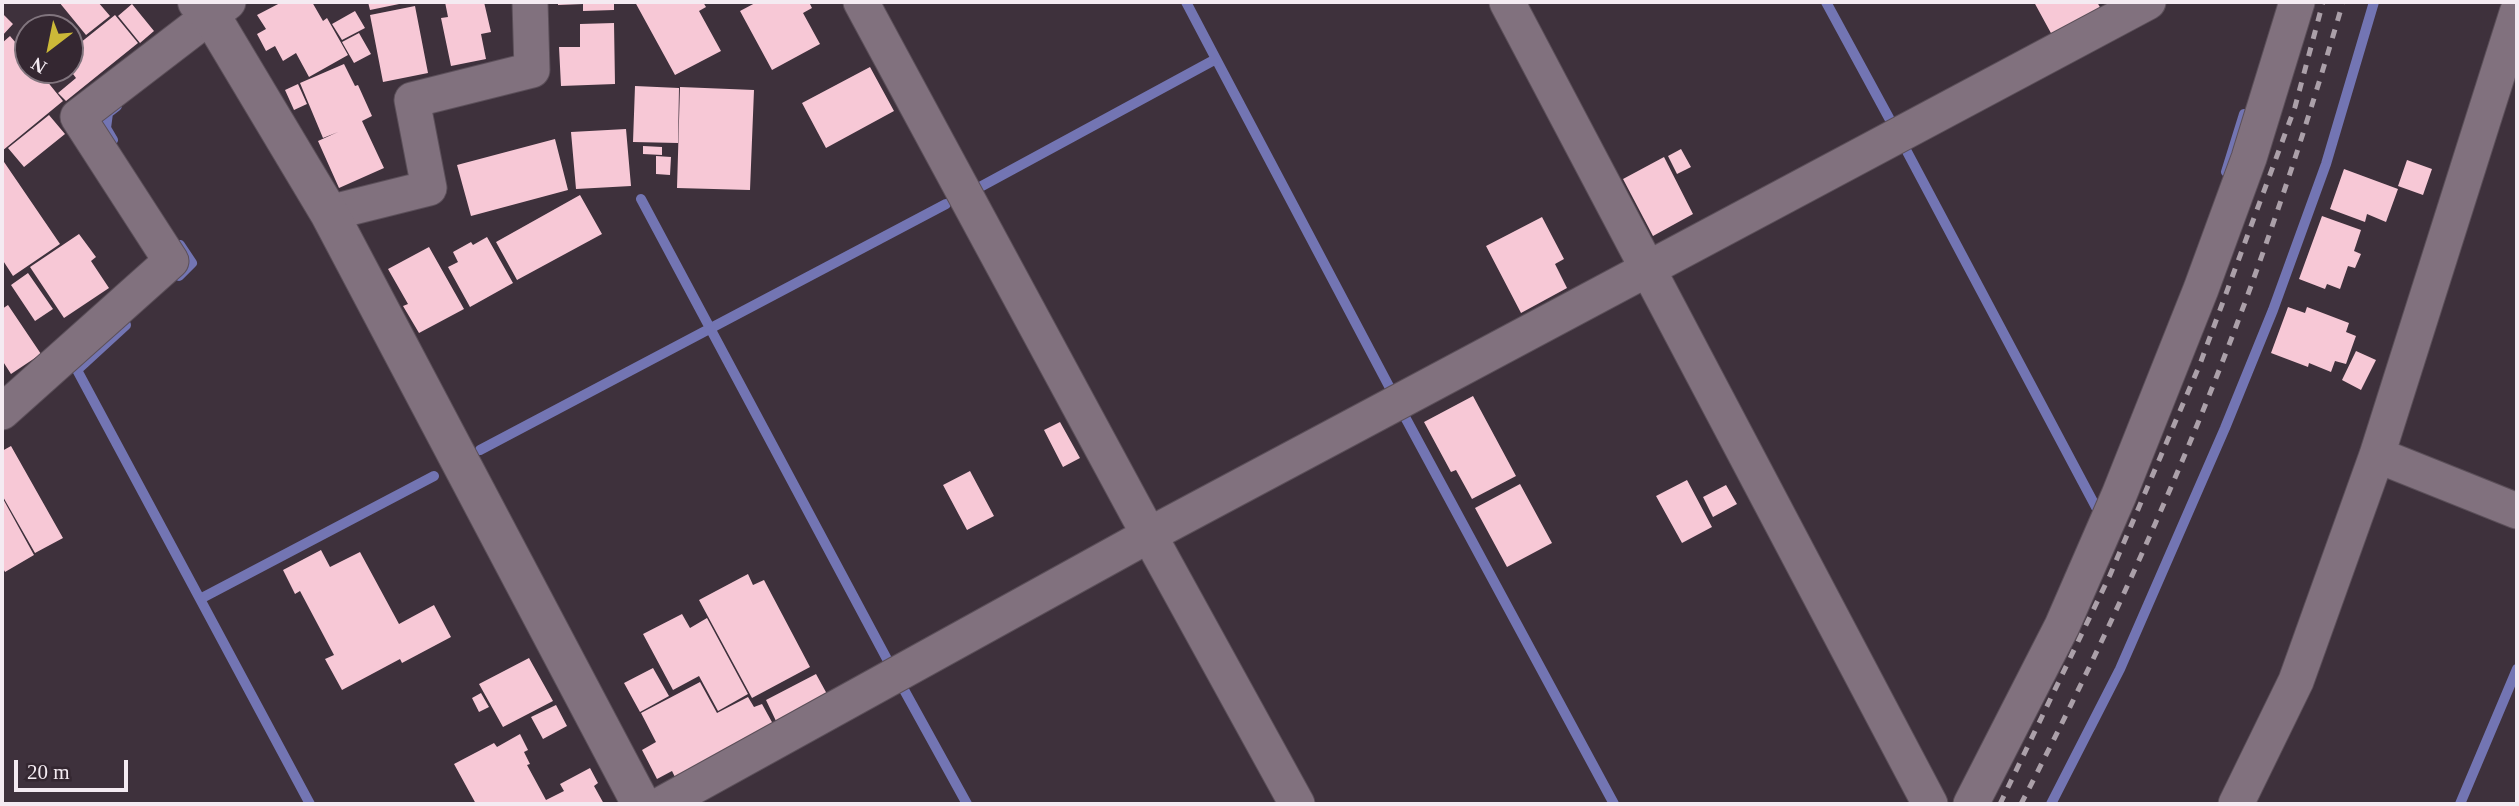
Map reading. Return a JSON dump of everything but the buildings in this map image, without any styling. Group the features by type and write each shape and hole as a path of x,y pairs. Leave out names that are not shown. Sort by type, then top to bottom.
{"street":[{"path":"329,213 429,188 412,100 532,70 530,2"},
{"path":"861,2 1297,804"},
{"path":"1507,2 1930,804"},
{"path":"662,804 1149,536 2147,2"},
{"path":"1971,804 2062,626 2119,495 2201,289 2244,170 2297,2"},
{"path":"2,412 171,261 78,117 212,6 329,213 641,804"},
{"path":"2236,804 2295,681 2377,455 2517,13"},
{"path":"2377,455 2517,511"}],"waterway":[{"path":"980,187 1216,59 1186,2"},
{"path":"1826,2 1889,118"},
{"path":"2051,804 2120,669 2225,428 2273,310 2326,164 2374,2"},
{"path":"1216,59 1391,390"},
{"path":"113,140 106,128 108,113 117,106"},
{"path":"2226,172 2244,114"},
{"path":"1904,146 2098,511"},
{"path":"641,199 888,661"},
{"path":"480,450 946,204"},
{"path":"179,276 192,263 180,245"},
{"path":"126,325 77,370 200,599"},
{"path":"1405,417 1614,804"},
{"path":"310,804 200,599 434,476"},
{"path":"2460,804 2517,669"},
{"path":"903,688 967,804"}],"railway":[{"path":"2000,804 2110,575 2200,364 2295,107 2323,2"},
{"path":"2021,804 2130,580 2204,408 2274,221 2343,2"}]}
